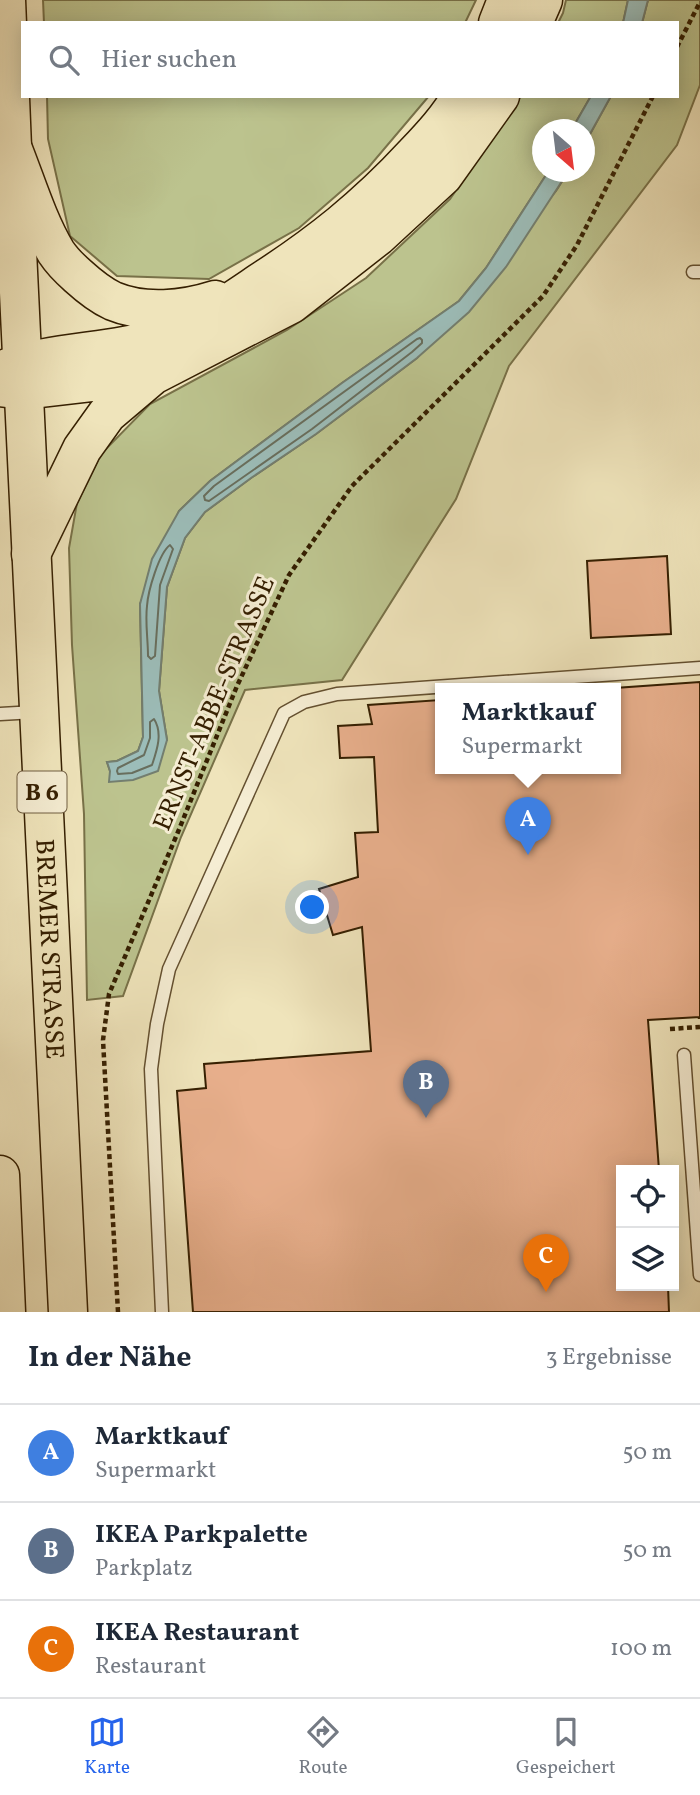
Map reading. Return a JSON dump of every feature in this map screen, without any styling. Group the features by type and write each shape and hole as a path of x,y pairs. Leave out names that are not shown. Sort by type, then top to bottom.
{"main road":[{"name":"BREMER STRASSE","path":"6,0 12,147 11,377 31,554 68,1312"},
{"path":"499,21 507,0"},
{"path":"534,21 543,0"},
{"path":"11,377 148,342 188,327 210,315 293,261 359,210 433,135 460,98"},
{"path":"31,554 82,449 107,414 153,375 291,304 378,236 443,176 499,98"},
{"path":"12,147 47,236 58,255 92,289 131,307 152,309 203,304 259,283"},
{"path":"11,377 153,375"},
{"path":"0,1175 6,1312"}],"lane":[{"path":"491,683 700,668"},
{"path":"162,1312 151,1069 169,969 284,713 304,702 337,694 435,687"},
{"path":"0,714 39,711"},
{"path":"684,1055 700,1275"}],"path":[{"path":"679,43 700,2"},
{"name":"ERNST-ABBE-STRASSE","path":"118,1312 103,1040 108,994 237,686 289,575 352,485 543,296 577,244 652,98"},
{"path":"670,1029 700,1027"}],"green space":[{"path":"43,0 476,0 466,21 44,21"},
{"path":"566,0 628,0 623,21 559,21"},
{"path":"648,0 700,0 700,85 677,145 509,366 456,499 342,680 245,690 181,837 123,996 87,1000 84,814 72,645 69,548 77,503 101,454 150,404 287,330 366,278 450,199 520,98 590,98 578,119 532,119 532,182 542,182 486,268 459,301 210,481 179,511 140,604 143,737 138,751 117,761 107,762 110,771 167,740 159,691 167,587 185,538 205,512 316,434 417,358 562,182 595,182 595,125 610,98 679,98 679,21 643,21"},
{"path":"47,98 427,98 368,168 299,228 209,279 117,276 70,236 48,139"}],"water":[{"path":"628,0 648,0 643,21 623,21"},
{"path":"590,98 610,98 595,125 595,119 578,119"},
{"path":"542,182 561,182 506,267 469,312 417,358 316,434 205,512 185,538 167,587 159,691 167,740 158,771 133,780 109,782 107,762 117,761 138,751 143,737 140,604 152,559 179,511 210,481 459,301 486,268"}],"building":[{"path":"667,556 671,634 591,638 587,561"},
{"path":"700,682 700,1017 648,1020 659,1165 616,1165 616,1291 668,1291 669,1312 193,1312 177,1091 206,1088 204,1064 371,1051 362,927 333,935 319,889 358,877 355,833 378,832 374,757 340,758 338,726 372,724 368,705 435,700 435,774 621,774 621,688"}],"place":[{"name":"Marktkauf","path":"528,855"},
{"name":"IKEA Parkpalette","path":"426,1118"},
{"name":"IKEA Restaurant","path":"546,1292"}]}
